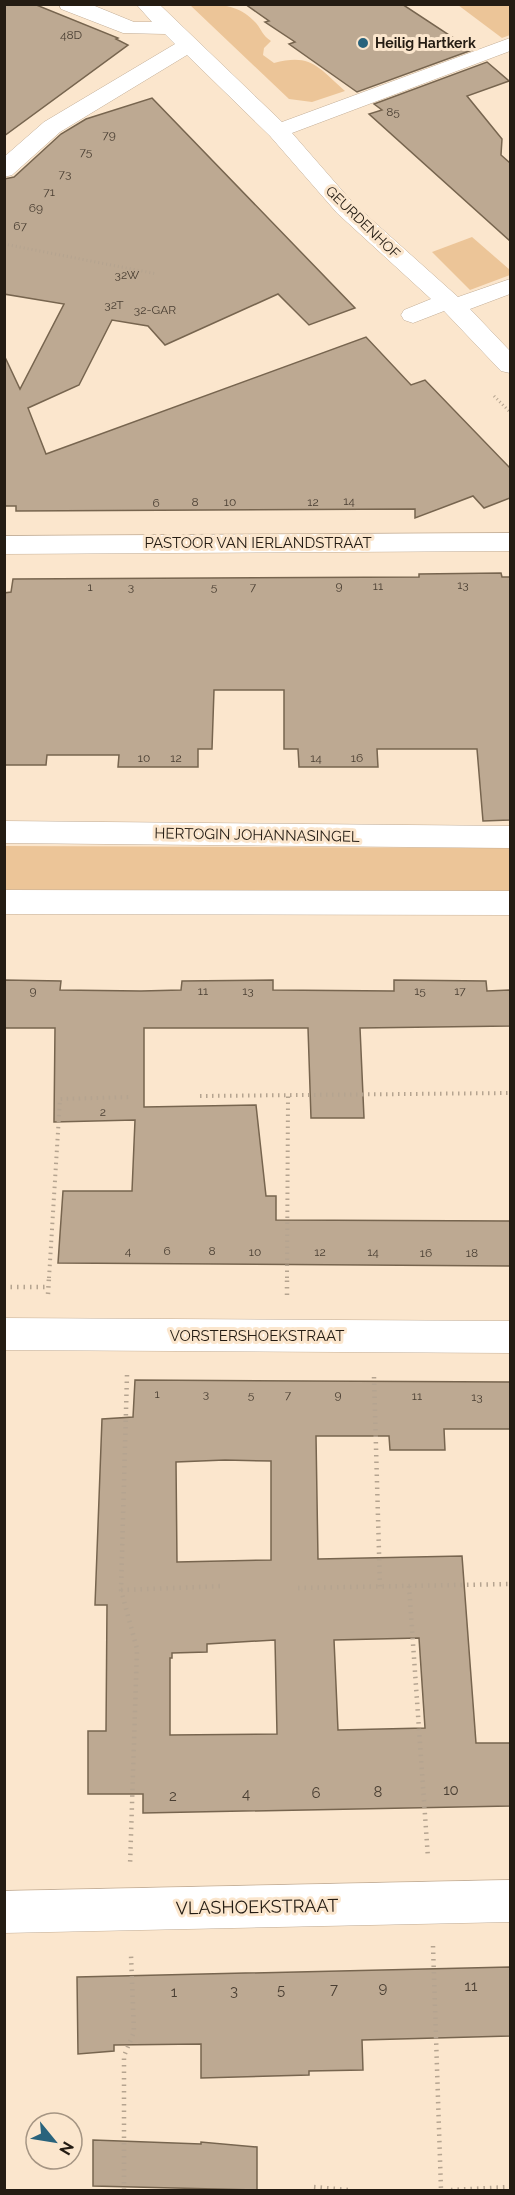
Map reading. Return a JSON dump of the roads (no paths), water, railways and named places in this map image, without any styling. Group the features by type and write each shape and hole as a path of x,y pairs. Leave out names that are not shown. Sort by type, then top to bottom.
{"street":[{"path":"69,4 131,28 169,28"},
{"name":"GEURDENHOF","path":"146,4 278,131 345,208 450,304 510,365"},
{"path":"278,131 510,44"},
{"path":"4,170 52,127 188,45"},
{"path":"413,315 510,286"},
{"name":"PASTOOR VAN IERLANDSTRAAT","path":"4,545 510,542"},
{"name":"HERTOGIN JOHANNASINGEL","path":"4,832 510,837"},
{"path":"4,902 510,903"},
{"name":"VORSTERSHOEKSTRAAT","path":"4,1334 510,1337"},
{"name":"VLASHOEKSTRAAT","path":"4,1912 510,1901"}],"place":[{"name":"Heilig Hartkerk","path":"363,43"}]}
